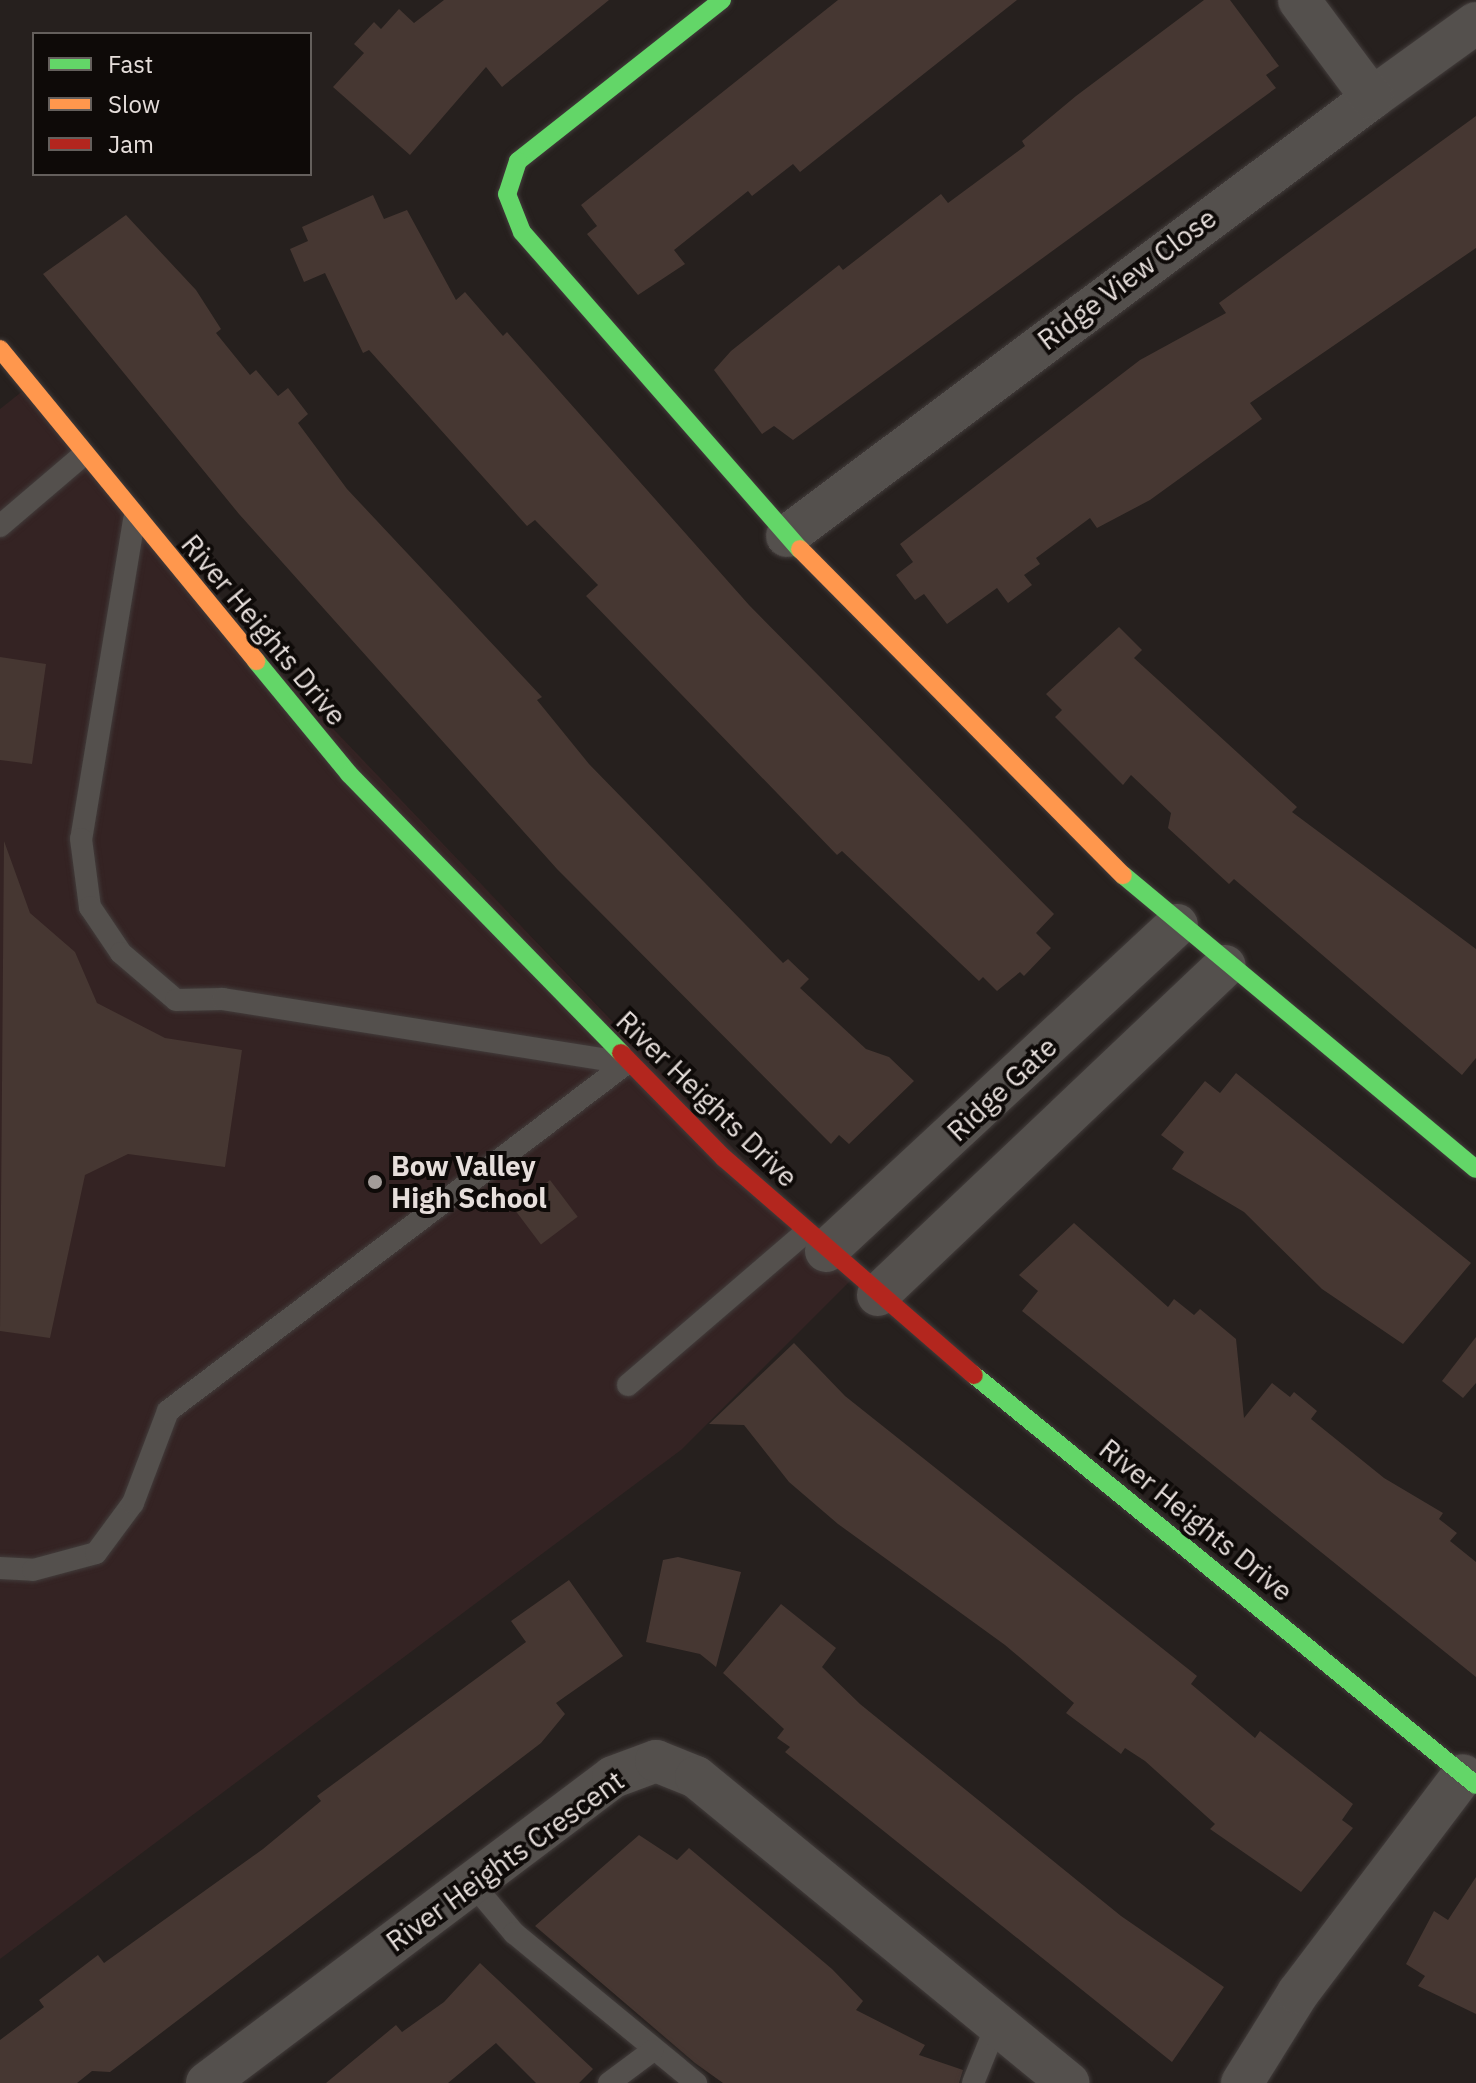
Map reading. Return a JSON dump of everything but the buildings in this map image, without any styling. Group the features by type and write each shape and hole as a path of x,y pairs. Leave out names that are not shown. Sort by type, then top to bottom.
{"street":[{"path":"722,0 532,148 507,194 536,252 787,536 1177,925 1476,1169"},
{"path":"1299,0 1372,98"},
{"name":"Ridge View Close","path":"787,536 1476,23"},
{"name":"River Heights Drive","path":"0,349 134,520 349,774 627,1063 816,1242 878,1295 1469,1780"},
{"name":"Ridge Gate","path":"816,1242 1177,925"},
{"path":"878,1295 1225,966"},
{"name":"River Heights Crescent","path":"207,2083 613,1777 656,1761 696,1777 1069,2083"},
{"path":"1242,2083 1298,1993 1469,1780"}],"lane":[{"path":"0,526 83,455"},
{"path":"134,520 81,839 90,907 121,953 176,1000 223,999 627,1063"},
{"path":"0,1568 33,1570 96,1553 133,1503 168,1411 627,1063"},
{"path":"628,1385 816,1242"},
{"path":"471,1882 514,1933 652,2051 696,2083"},
{"path":"973,2083 997,2024"},
{"path":"609,2083 652,2051"}],"shaded area":[{"name":"Bow Valley High School","path":"29,386 134,520 855,1276 681,1450 0,1959 0,409"}],"traffic: fast":[{"path":"722,0 518,161 507,194 522,232 800,549"},
{"path":"256,661 349,774 621,1053"},
{"path":"1123,875 1476,1169"},
{"path":"974,1375 1476,1785"}],"traffic: slow":[{"path":"0,349 256,661"},
{"path":"800,549 1123,875"}],"traffic: jam":[{"path":"621,1053 724,1158 974,1375"}],"place":[{"name":"Bow Valley High School","path":"375,1182"}]}
